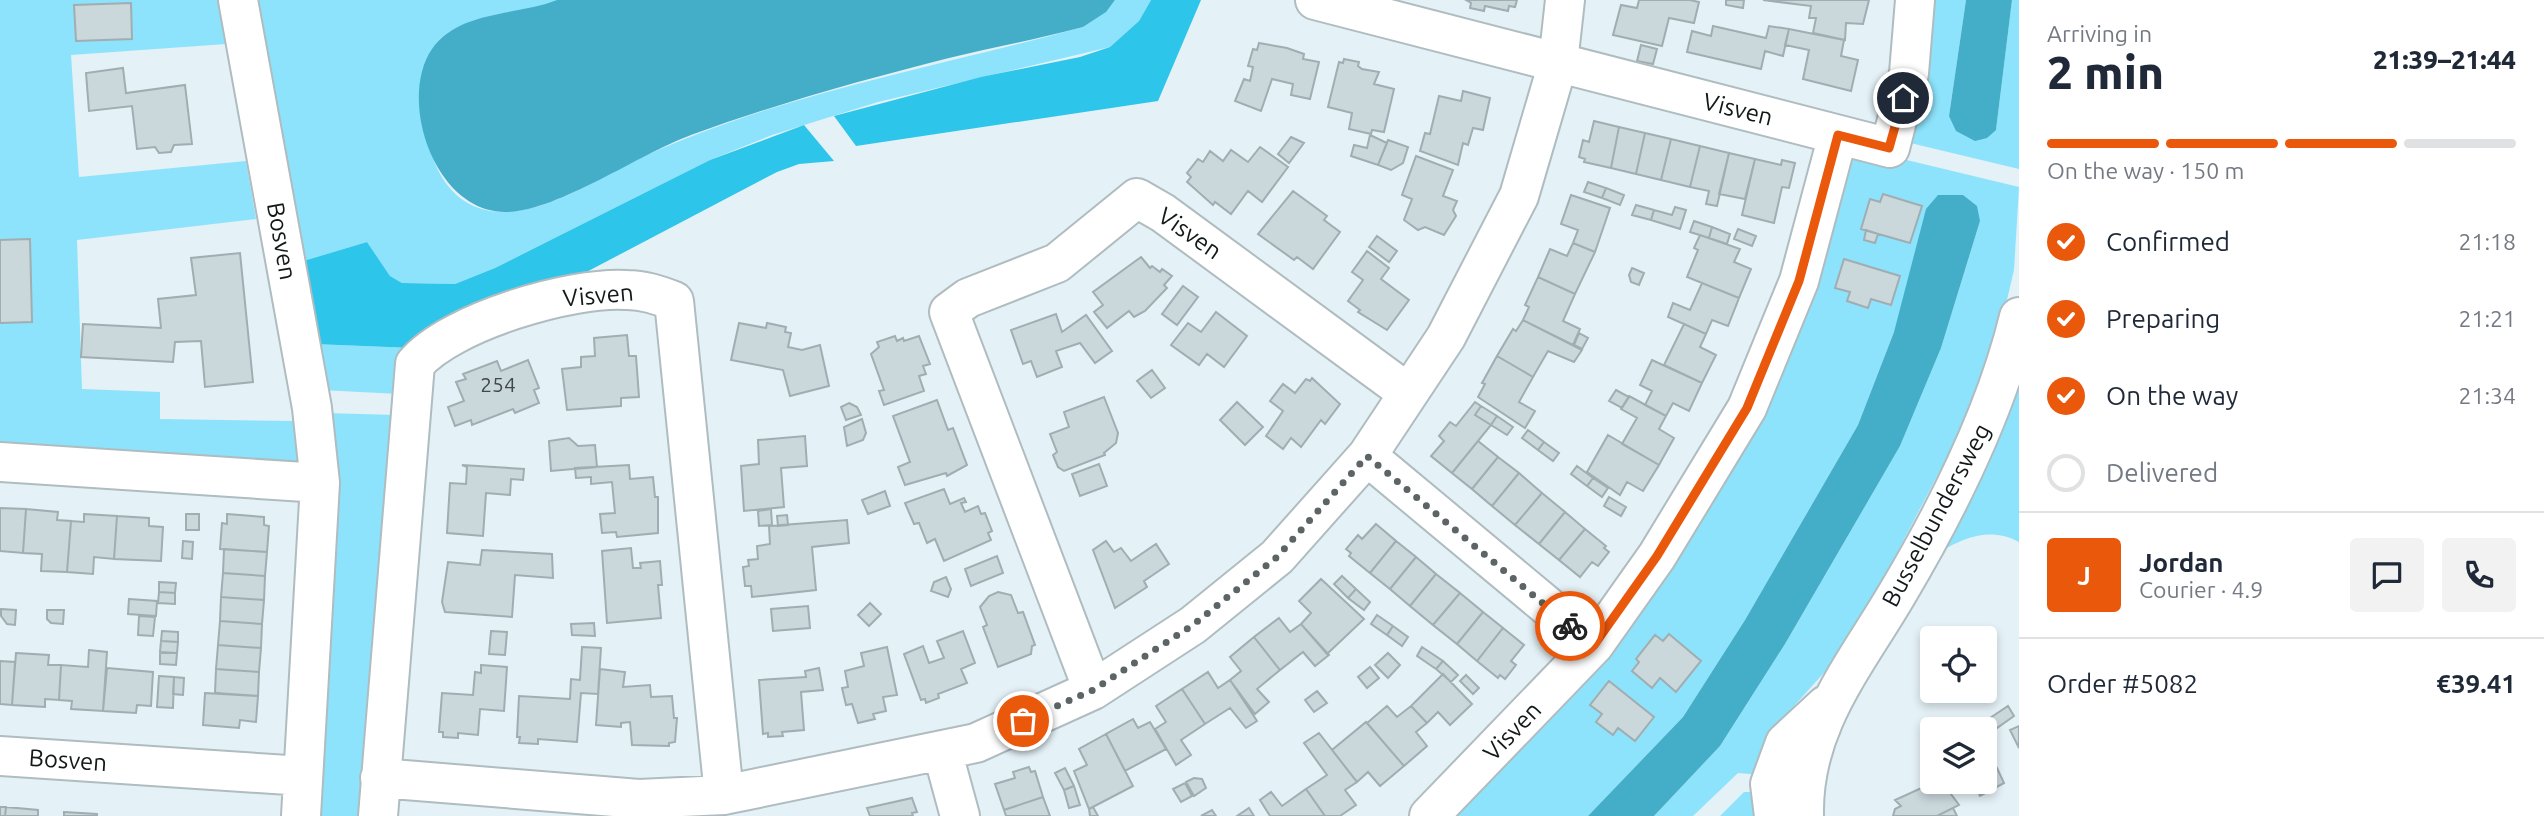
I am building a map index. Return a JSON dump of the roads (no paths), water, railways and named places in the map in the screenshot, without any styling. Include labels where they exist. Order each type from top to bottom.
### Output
[{"type":"street","name":"Bosven","points":[[238,0],[312,408],[320,483],[301,816]]},
{"type":"street","name":"Visven","points":[[1315,0],[1889,148],[1909,73],[1915,0]]},
{"type":"street","points":[[380,778],[639,799],[724,795],[976,743],[1093,690],[1193,625],[1277,557],[1367,456],[1446,337],[1519,196],[1558,63],[1565,0]]},
{"type":"street","name":"Visven","points":[[1430,816],[1594,645],[1657,556],[1747,408],[1799,281],[1838,135]]},
{"type":"street","name":"Visven","points":[[1093,690],[949,312],[968,298],[1057,263],[1137,198],[1164,213],[1408,393]]},
{"type":"street","name":"Visven","points":[[378,816],[415,364],[426,350],[444,337],[476,324],[568,294],[624,289],[649,292],[674,300],[724,795]]},
{"type":"street","name":"Busselbundersweg","points":[[1804,816],[1803,787],[1830,701],[1898,593],[1987,422],[2019,317]]},
{"type":"street","points":[[1367,456],[1594,645]]},
{"type":"street","points":[[0,462],[320,483]]},
{"type":"street","name":"Busselbundersweg","points":[[1774,816],[1770,784],[1785,743],[1830,701]]},
{"type":"street","points":[[942,750],[960,816]]},
{"type":"street","name":"Bosven","points":[[0,755],[303,776]]}]
